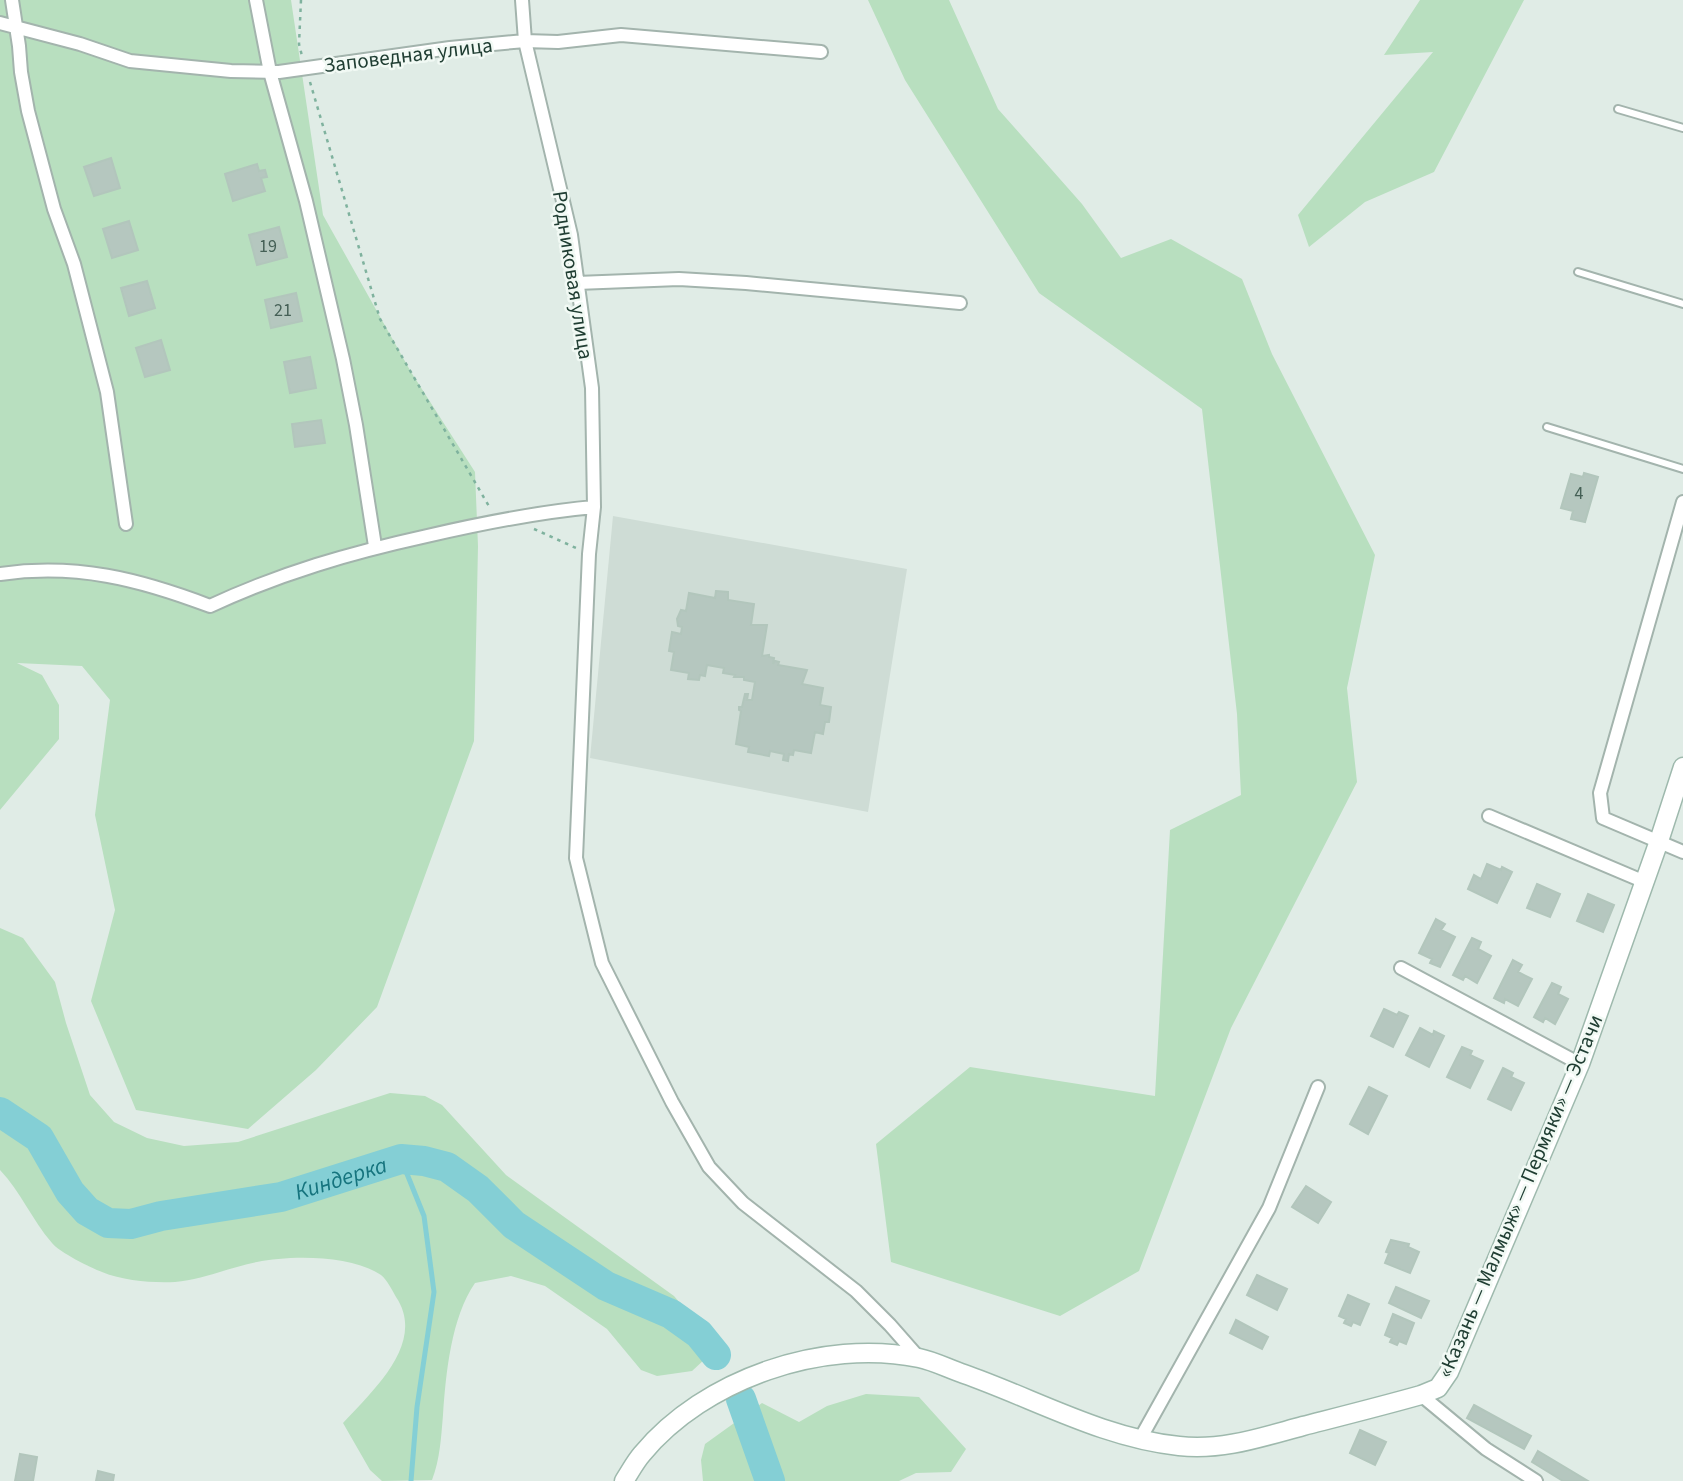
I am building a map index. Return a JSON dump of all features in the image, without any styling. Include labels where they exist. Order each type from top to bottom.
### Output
[{"type":"street","points":[[12,0],[28,111],[54,209],[74,264],[107,392],[126,524]]},
{"type":"street","points":[[256,0],[270,72],[306,201],[342,359],[356,425],[375,546]]},
{"type":"street","name":"Родниковая улица","points":[[522,0],[525,41],[571,235],[592,388],[594,507],[589,554],[576,858],[602,963],[672,1102],[709,1167],[743,1203],[856,1291],[919,1358]]},
{"type":"street","name":"Заповедная улица","points":[[0,23],[80,44],[130,61],[231,71],[270,72],[450,48],[525,41],[558,42],[621,35],[821,52]]},
{"type":"street","points":[[577,283],[679,279],[960,303]]},
{"type":"street","points":[[1683,502],[1600,793],[1603,818],[1683,852]]},
{"type":"street","points":[[0,574],[27,570],[83,570],[160,587],[210,606],[276,577],[375,546],[509,518],[594,507]]},
{"type":"street","name":"«Казань — Малмыж» — Пермяки» — Эстачи","points":[[624,1481],[642,1455],[670,1427],[709,1398],[739,1381],[774,1367],[819,1357],[863,1353],[919,1358],[1012,1391],[1111,1433],[1139,1441],[1182,1447],[1246,1442],[1421,1395],[1438,1388],[1449,1372],[1580,1064],[1660,841],[1683,767]]},
{"type":"street","points":[[1489,816],[1645,882]]},
{"type":"street","points":[[1401,968],[1580,1064]]},
{"type":"street","points":[[1139,1441],[1269,1208],[1318,1087]]},
{"type":"street","points":[[1421,1395],[1486,1449],[1536,1481]]},
{"type":"lane","points":[[1618,109],[1683,128]]},
{"type":"lane","points":[[1578,272],[1683,304]]},
{"type":"lane","points":[[1547,427],[1683,469]]},
{"type":"path","points":[[300,0],[299,44],[380,319],[491,510],[589,554]]},
{"type":"shaded area","points":[[613,516],[907,569],[868,812],[590,758]]},
{"type":"green space","points":[[0,0],[291,0],[323,215],[411,372],[475,472],[478,546],[474,741],[377,1007],[316,1070],[248,1129],[136,1110],[91,1001],[115,910],[95,815],[110,700],[82,666],[17,663],[42,675],[59,705],[59,739],[0,810]]},
{"type":"green space","points":[[868,0],[949,0],[998,109],[1082,204],[1121,258],[1171,239],[1242,279],[1272,354],[1375,555],[1347,688],[1357,782],[1231,1028],[1139,1271],[1060,1316],[891,1262],[876,1144],[970,1067],[1155,1096],[1170,830],[1241,795],[1237,714],[1202,409],[1039,293],[905,80]]},
{"type":"green space","points":[[1420,0],[1524,0],[1434,172],[1365,202],[1309,247],[1298,215],[1433,52],[1384,55]]},
{"type":"green space","points":[[0,928],[23,938],[55,982],[90,1095],[114,1122],[147,1138],[184,1146],[238,1142],[390,1093],[425,1096],[442,1105],[506,1175],[674,1296],[694,1325],[705,1359],[692,1371],[657,1376],[641,1370],[607,1329],[545,1286],[511,1276],[475,1283],[460,1312],[451,1346],[440,1448],[432,1480],[382,1481],[370,1470],[343,1423],[392,1365],[405,1332],[404,1314],[381,1275],[369,1268],[338,1260],[287,1258],[257,1262],[175,1282],[119,1278],[97,1270],[56,1247],[0,1170]]},
{"type":"green space","points":[[866,1394],[919,1397],[966,1449],[951,1472],[916,1473],[899,1481],[703,1481],[701,1460],[705,1444],[762,1403],[799,1422],[827,1406]]},
{"type":"building","points":[[111,158],[120,188],[94,196],[84,167]]},
{"type":"building","points":[[257,164],[259,171],[265,170],[267,177],[261,178],[265,191],[233,201],[225,174]]},
{"type":"building","points":[[129,221],[138,250],[112,258],[103,229]]},
{"type":"building","points":[[279,227],[287,257],[257,265],[249,235]]},
{"type":"building","points":[[147,281],[155,308],[129,316],[121,288]]},
{"type":"building","points":[[296,293],[302,321],[271,328],[265,300]]},
{"type":"building","points":[[161,340],[170,370],[145,377],[136,348]]},
{"type":"building","points":[[310,357],[316,388],[290,393],[284,362]]},
{"type":"building","points":[[321,420],[325,443],[295,447],[292,424]]},
{"type":"building","points":[[1584,473],[1598,477],[1585,522],[1571,519],[1573,511],[1561,508],[1571,474],[1583,477]]},
{"type":"building","points":[[716,591],[728,592],[728,600],[754,604],[751,625],[767,625],[762,656],[769,655],[774,658],[773,664],[775,661],[779,662],[778,665],[807,670],[802,684],[823,688],[820,705],[831,707],[829,722],[825,722],[823,734],[815,732],[811,753],[794,750],[793,755],[789,754],[788,761],[783,760],[784,754],[770,751],[769,756],[748,752],[749,747],[736,744],[741,711],[739,707],[742,707],[745,694],[748,694],[747,700],[752,700],[755,682],[723,673],[724,668],[707,665],[705,676],[700,675],[699,680],[688,679],[689,673],[671,670],[674,652],[669,651],[672,632],[681,634],[682,627],[678,626],[677,619],[681,610],[686,611],[689,593],[715,598]]},
{"type":"building","points":[[1487,864],[1512,872],[1497,903],[1468,889],[1474,875],[1481,879]]},
{"type":"building","points":[[1537,884],[1560,894],[1550,917],[1527,908]]},
{"type":"building","points":[[1588,894],[1614,905],[1603,932],[1577,921]]},
{"type":"building","points":[[1436,919],[1445,924],[1441,930],[1455,937],[1440,967],[1430,963],[1432,959],[1419,953]]},
{"type":"building","points":[[1472,938],[1481,942],[1478,949],[1491,956],[1477,983],[1465,976],[1463,980],[1453,975]]},
{"type":"building","points":[[1513,960],[1522,965],[1518,972],[1532,979],[1518,1006],[1505,999],[1504,1003],[1494,998]]},
{"type":"building","points":[[1552,983],[1561,987],[1558,994],[1568,999],[1555,1024],[1545,1018],[1543,1022],[1534,1017]]},
{"type":"building","points":[[1384,1009],[1397,1015],[1399,1012],[1408,1016],[1393,1047],[1371,1036]]},
{"type":"building","points":[[1420,1028],[1433,1035],[1434,1031],[1444,1036],[1429,1067],[1406,1055]]},
{"type":"building","points":[[1462,1047],[1472,1051],[1470,1055],[1483,1061],[1470,1088],[1447,1077]]},
{"type":"building","points":[[1503,1068],[1513,1073],[1511,1077],[1524,1083],[1511,1110],[1488,1099]]},
{"type":"building","points":[[1369,1087],[1387,1096],[1368,1134],[1350,1124]]},
{"type":"building","points":[[1306,1186],[1331,1202],[1318,1223],[1292,1207]]},
{"type":"building","points":[[1391,1240],[1409,1244],[1408,1247],[1419,1252],[1410,1273],[1385,1263]]},
{"type":"building","points":[[1257,1275],[1287,1289],[1277,1310],[1247,1295]]},
{"type":"building","points":[[1396,1287],[1429,1301],[1421,1318],[1389,1303]]},
{"type":"building","points":[[1348,1295],[1369,1304],[1360,1325],[1353,1322],[1351,1326],[1344,1323],[1346,1319],[1339,1316]]},
{"type":"building","points":[[1393,1314],[1414,1323],[1406,1344],[1399,1341],[1397,1345],[1390,1342],[1392,1338],[1385,1335]]},
{"type":"building","points":[[1236,1320],[1268,1337],[1262,1349],[1230,1333]]},
{"type":"building","points":[[1474,1405],[1531,1436],[1524,1449],[1467,1418]]},
{"type":"building","points":[[1360,1430],[1386,1442],[1375,1465],[1350,1453]]},
{"type":"building","points":[[1538,1451],[1588,1481],[1563,1481],[1532,1462]]},
{"type":"building","points":[[20,1454],[37,1457],[33,1481],[15,1481]]},
{"type":"building","points":[[98,1471],[114,1475],[113,1481],[96,1481]]},
{"type":"waterway","name":"Киндерка","points":[[0,1112],[39,1138],[70,1192],[87,1211],[108,1223],[131,1224],[161,1216],[281,1197],[401,1159],[447,1167],[478,1189],[514,1225],[606,1286],[671,1314],[699,1334],[716,1355]]},
{"type":"waterway","points":[[401,1159],[424,1216],[434,1292],[417,1407],[411,1481]]},
{"type":"waterway","name":"Киндерка","points":[[741,1399],[770,1481]]}]
